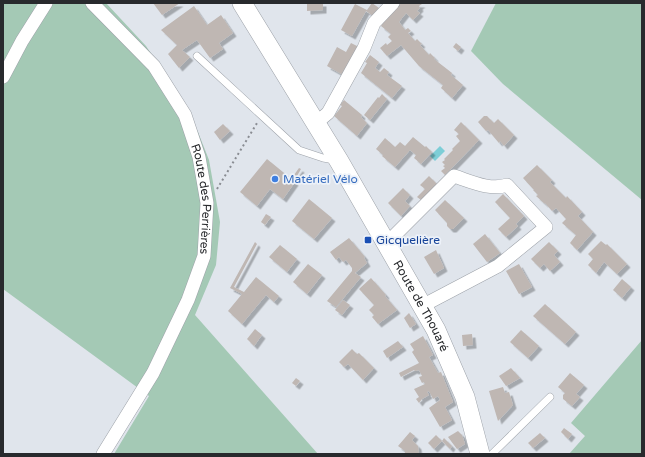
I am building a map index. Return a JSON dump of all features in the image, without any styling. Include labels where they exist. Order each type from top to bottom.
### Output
[{"type":"street","points":[[3,77],[22,41],[46,3]]},
{"type":"street","name":"Route des Perrières","points":[[92,3],[154,66],[184,116],[199,156],[207,203],[204,256],[188,300],[153,373],[103,454]]},
{"type":"street","name":"Route de Thouaré","points":[[242,3],[339,161],[436,330],[465,397],[480,454]]},
{"type":"street","points":[[316,123],[328,113],[364,48],[374,23],[393,3]]},
{"type":"street","points":[[386,244],[454,176],[489,187],[502,187],[507,185],[546,227],[498,266],[422,306]]},
{"type":"lane","points":[[197,56],[299,150],[323,158],[339,161]]},
{"type":"lane","points":[[492,454],[550,397]]},
{"type":"path","points":[[207,203],[216,192],[262,115]]},
{"type":"green space","points":[[3,3],[106,3],[146,46],[178,94],[198,132],[209,160],[220,222],[216,265],[195,315],[318,454],[114,454],[149,396],[3,289]]},
{"type":"green space","points":[[496,3],[642,3],[642,200],[503,84],[471,51]]},
{"type":"green space","points":[[642,340],[642,454],[569,454],[585,436],[571,423]]},
{"type":"water","points":[[440,146],[445,151],[435,161],[430,156]]},
{"type":"building","points":[[153,3],[180,3],[162,15]]},
{"type":"building","points":[[307,3],[323,3],[323,10],[307,11]]},
{"type":"building","points":[[372,3],[379,8],[373,16],[366,11],[352,36],[341,30],[355,4],[367,10]]},
{"type":"building","points":[[401,3],[422,4],[419,6],[420,8],[417,11],[420,13],[413,20],[406,13],[399,22],[405,30],[408,28],[411,31],[408,33],[415,41],[417,39],[422,44],[420,45],[429,55],[430,53],[435,58],[434,59],[452,73],[451,75],[463,85],[452,98],[441,88],[443,85],[419,66],[401,45],[387,56],[380,48],[386,43],[387,45],[392,41],[388,37],[391,34],[381,26],[386,18]]},
{"type":"building","points":[[194,6],[207,25],[221,15],[233,33],[219,43],[223,49],[210,58],[197,40],[182,50],[190,57],[179,68],[168,54],[177,45],[161,30]]},
{"type":"building","points":[[351,43],[359,47],[345,76],[327,66],[337,47],[346,52]]},
{"type":"building","points":[[456,43],[461,47],[458,51],[453,47]]},
{"type":"building","points":[[370,55],[379,62],[375,68],[380,72],[384,68],[389,72],[387,75],[402,86],[392,98],[361,73],[367,63],[365,62]]},
{"type":"building","points":[[382,94],[387,99],[370,120],[364,115]]},
{"type":"building","points":[[344,100],[362,115],[361,117],[367,123],[357,136],[334,116],[342,106],[340,105]]},
{"type":"building","points":[[484,116],[487,116],[494,123],[498,119],[514,135],[504,146],[478,122]]},
{"type":"building","points":[[461,122],[479,140],[445,175],[441,171],[445,168],[443,166],[445,165],[442,162],[460,141],[456,136],[459,134],[454,130]]},
{"type":"building","points":[[223,124],[230,131],[220,140],[214,132]]},
{"type":"building","points":[[413,137],[432,152],[421,164],[414,158],[416,155],[410,150],[395,167],[376,149],[385,138],[395,147],[400,142],[405,146]]},
{"type":"building","points":[[267,159],[295,182],[283,199],[270,189],[257,206],[240,192]]},
{"type":"building","points":[[537,165],[552,180],[550,182],[566,198],[567,196],[582,212],[578,216],[593,232],[577,250],[570,243],[576,235],[562,223],[566,219],[556,208],[552,211],[536,196],[538,195],[523,178]]},
{"type":"building","points":[[299,168],[301,169],[297,176],[294,175]]},
{"type":"building","points":[[429,176],[437,184],[421,200],[417,197],[425,189],[420,185]]},
{"type":"building","points":[[403,188],[410,195],[405,201],[410,206],[401,216],[388,203]]},
{"type":"building","points":[[503,194],[524,216],[516,224],[518,226],[506,237],[498,229],[510,218],[495,202]]},
{"type":"building","points":[[309,199],[332,218],[314,239],[292,221]]},
{"type":"building","points":[[445,200],[464,218],[453,229],[450,229],[447,226],[447,223],[435,210]]},
{"type":"building","points":[[266,214],[271,217],[265,225],[261,222]]},
{"type":"building","points":[[485,234],[500,253],[487,262],[473,244]]},
{"type":"building","points":[[349,238],[365,257],[364,258],[367,263],[355,273],[361,277],[336,307],[327,301],[352,271],[352,268],[346,260],[343,262],[339,257],[336,260],[330,252]]},
{"type":"building","points":[[601,241],[606,245],[607,244],[627,264],[617,274],[604,262],[596,273],[588,265],[593,259],[588,254]]},
{"type":"building","points":[[255,242],[257,244],[234,287],[244,292],[256,277],[279,296],[274,302],[266,295],[242,324],[228,311],[242,294],[230,288]]},
{"type":"building","points":[[549,242],[558,251],[554,255],[560,262],[550,271],[544,264],[540,268],[531,259]]},
{"type":"building","points":[[280,245],[297,259],[287,272],[269,257]]},
{"type":"building","points":[[436,250],[444,268],[434,274],[424,257]]},
{"type":"building","points":[[308,264],[322,275],[307,294],[293,282]]},
{"type":"building","points":[[519,264],[532,287],[519,294],[506,271]]},
{"type":"building","points":[[371,278],[397,310],[378,324],[372,317],[374,315],[369,310],[374,305],[359,289]]},
{"type":"building","points":[[622,279],[631,287],[622,298],[613,290]]},
{"type":"building","points":[[343,300],[350,305],[342,315],[335,310]]},
{"type":"building","points":[[545,304],[576,332],[565,344],[533,316]]},
{"type":"building","points":[[409,313],[416,324],[410,328],[404,318]]},
{"type":"building","points":[[255,329],[262,335],[254,346],[247,339]]},
{"type":"building","points":[[521,330],[539,346],[528,358],[510,342]]},
{"type":"building","points":[[472,334],[473,345],[463,346],[462,335]]},
{"type":"building","points":[[423,336],[433,355],[429,357],[438,373],[441,372],[453,402],[445,407],[452,420],[440,427],[429,408],[440,400],[438,396],[433,399],[429,391],[427,392],[429,395],[422,399],[419,403],[416,399],[419,397],[414,389],[425,384],[424,382],[422,383],[419,377],[422,376],[419,370],[414,370],[401,377],[399,373],[419,363],[412,352],[414,350],[410,344]]},
{"type":"building","points":[[398,341],[403,347],[387,358],[383,351]]},
{"type":"building","points":[[352,349],[357,354],[359,353],[374,368],[363,380],[348,364],[344,367],[339,362]]},
{"type":"building","points":[[511,368],[520,378],[506,386],[499,376]]},
{"type":"building","points":[[570,373],[584,385],[576,394],[580,397],[572,406],[563,399],[563,395],[565,393],[558,387]]},
{"type":"building","points":[[296,378],[300,381],[296,386],[292,383]]},
{"type":"building","points":[[503,387],[505,393],[509,392],[513,405],[498,421],[489,391]]},
{"type":"building","points":[[564,428],[572,434],[568,439],[561,432]]},
{"type":"building","points":[[458,431],[462,435],[465,444],[457,449],[448,437]]},
{"type":"building","points":[[410,432],[415,436],[412,440],[418,446],[419,454],[405,454],[405,451],[398,446]]},
{"type":"building","points":[[540,433],[545,438],[533,448],[528,443]]},
{"type":"building","points":[[436,435],[442,441],[434,449],[428,443]]},
{"type":"building","points":[[444,438],[452,446],[450,449],[442,441]]},
{"type":"place","name":"Matériel Vélo","points":[[275,179]]},
{"type":"place","name":"Gicquelière","points":[[368,240]]}]
